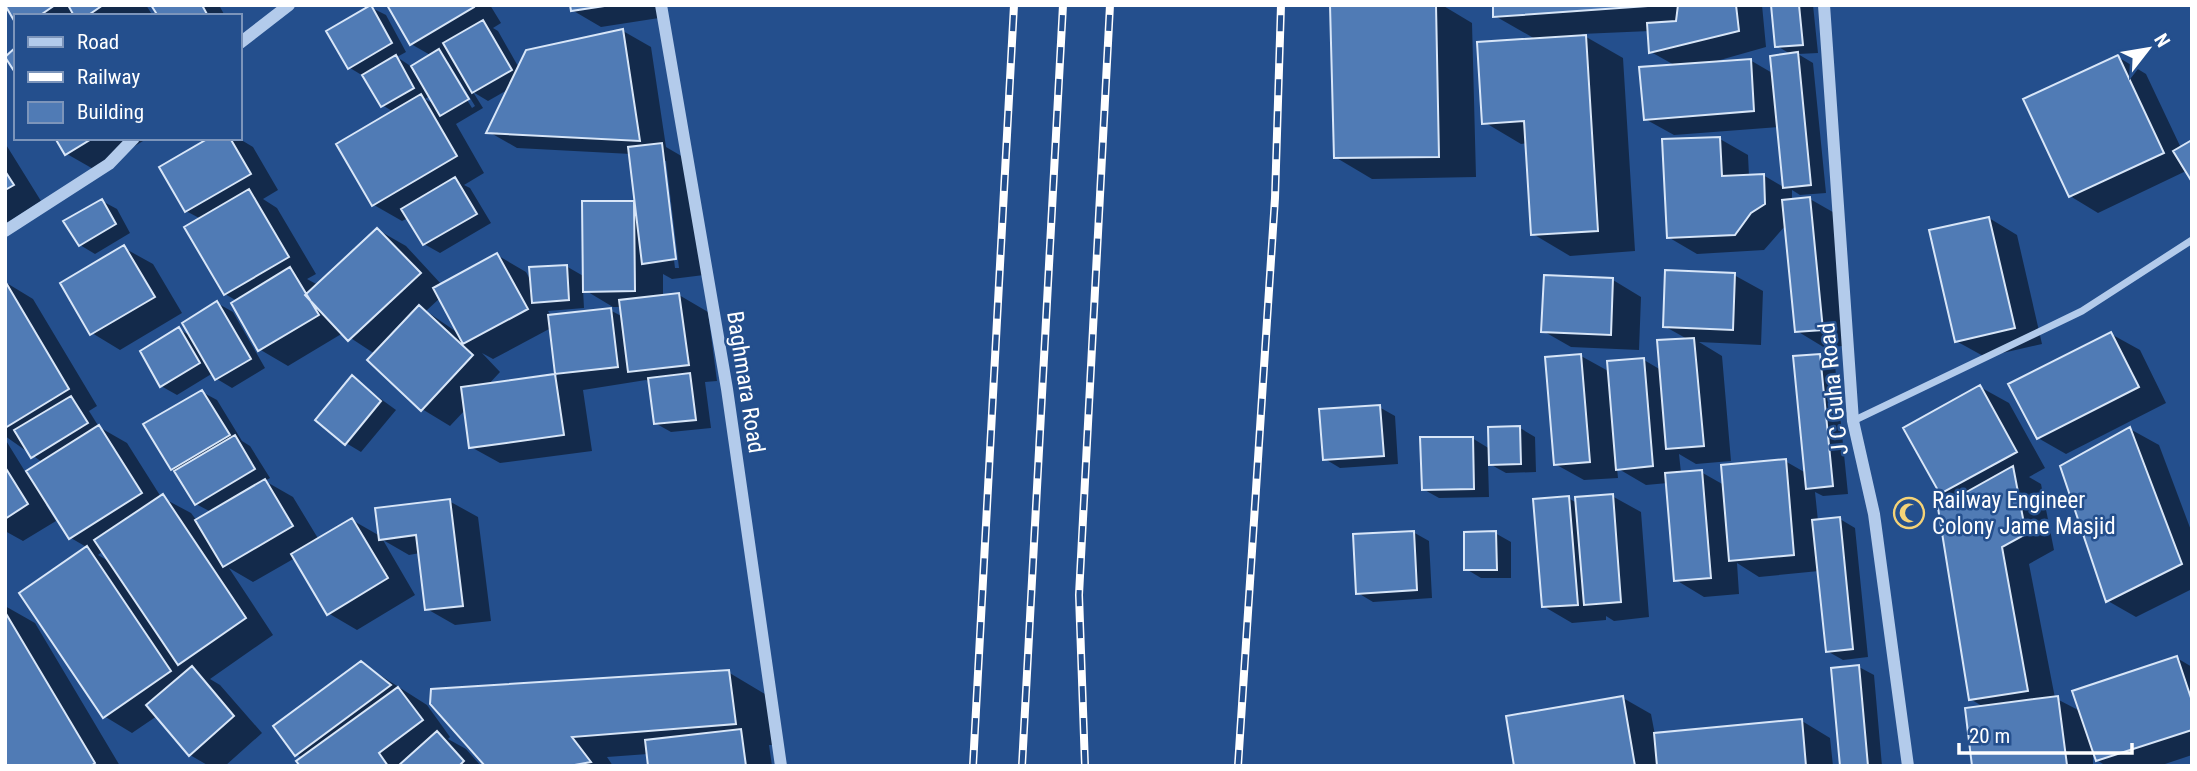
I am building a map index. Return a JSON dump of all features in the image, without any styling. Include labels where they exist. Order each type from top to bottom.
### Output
[{"type":"street","points":[[242,41],[289,5]]},
{"type":"street","name":"Baghmara Road","points":[[661,5],[727,389],[781,766]]},
{"type":"street","name":"J C Guha Road","points":[[1824,5],[1853,421],[1874,514],[1908,766]]},
{"type":"street","points":[[5,231],[109,164],[132,140]]},
{"type":"street","points":[[1853,421],[2082,311],[2192,240]]},
{"type":"building","points":[[5,5],[55,5],[42,14],[14,14],[14,21]]},
{"type":"building","points":[[68,5],[103,5],[90,14],[73,14]]},
{"type":"building","points":[[151,5],[202,5],[207,14],[157,14]]},
{"type":"building","points":[[371,5],[392,43],[348,69],[326,31]]},
{"type":"building","points":[[387,5],[473,5],[474,7],[410,45]]},
{"type":"building","points":[[570,5],[611,5],[571,11]]},
{"type":"building","points":[[1330,5],[1436,5],[1439,157],[1334,158]]},
{"type":"building","points":[[1493,5],[1662,5],[1493,17]]},
{"type":"building","points":[[1678,5],[1736,5],[1739,31],[1649,53],[1647,23],[1676,21]]},
{"type":"building","points":[[1771,5],[1799,5],[1803,45],[1775,47]]},
{"type":"building","points":[[483,20],[512,70],[472,93],[443,43]]},
{"type":"building","points":[[623,29],[640,141],[486,133],[526,50]]},
{"type":"building","points":[[1586,35],[1598,231],[1531,235],[1524,121],[1482,124],[1477,42]]},
{"type":"building","points":[[14,49],[14,71],[5,57]]},
{"type":"building","points":[[439,49],[469,99],[440,116],[411,66]]},
{"type":"building","points":[[1798,52],[1811,185],[1783,188],[1770,56]]},
{"type":"building","points":[[396,55],[414,88],[381,107],[362,75]]},
{"type":"building","points":[[2118,55],[2164,153],[2069,197],[2023,99]]},
{"type":"building","points":[[1751,59],[1754,111],[1644,120],[1639,67]]},
{"type":"building","points":[[421,94],[457,156],[372,206],[336,144]]},
{"type":"building","points":[[1720,137],[1722,176],[1764,174],[1765,204],[1751,213],[1735,235],[1667,238],[1662,139]]},
{"type":"building","points":[[56,140],[90,140],[65,155]]},
{"type":"building","points":[[206,140],[231,140],[251,174],[185,212],[159,167]]},
{"type":"building","points":[[2192,140],[2192,182],[2173,151]]},
{"type":"building","points":[[662,143],[676,259],[642,264],[628,147]]},
{"type":"building","points":[[5,171],[14,185],[5,190]]},
{"type":"building","points":[[455,177],[477,214],[423,245],[401,209]]},
{"type":"building","points":[[249,189],[289,257],[224,295],[184,227]]},
{"type":"building","points":[[1810,197],[1823,330],[1795,332],[1782,200]]},
{"type":"building","points":[[102,199],[116,224],[79,246],[63,221]]},
{"type":"building","points":[[582,201],[634,201],[635,291],[583,292]]},
{"type":"building","points":[[1989,217],[2015,328],[1955,342],[1929,230]]},
{"type":"building","points":[[377,228],[421,273],[348,341],[305,295]]},
{"type":"building","points":[[124,245],[155,297],[90,335],[60,283]]},
{"type":"building","points":[[497,253],[528,309],[463,344],[433,288]]},
{"type":"building","points":[[567,265],[569,300],[532,303],[529,267]]},
{"type":"building","points":[[290,267],[319,315],[258,351],[231,303]]},
{"type":"building","points":[[1665,270],[1735,273],[1733,330],[1663,327]]},
{"type":"building","points":[[1544,275],[1613,278],[1611,335],[1541,332]]},
{"type":"building","points":[[5,281],[69,389],[5,428]]},
{"type":"building","points":[[679,293],[689,365],[628,372],[619,300]]},
{"type":"building","points":[[217,301],[251,359],[215,380],[182,323]]},
{"type":"building","points":[[419,305],[473,355],[421,411],[367,360]]},
{"type":"building","points":[[611,308],[618,367],[555,374],[548,315]]},
{"type":"building","points":[[179,327],[200,363],[160,387],[140,351]]},
{"type":"building","points":[[2111,332],[2139,387],[2037,439],[2008,384]]},
{"type":"building","points":[[1694,338],[1704,446],[1666,449],[1657,340]]},
{"type":"building","points":[[1581,354],[1590,462],[1554,465],[1545,357]]},
{"type":"building","points":[[1820,354],[1833,486],[1806,489],[1793,356]]},
{"type":"building","points":[[1644,358],[1653,466],[1616,470],[1607,361]]},
{"type":"building","points":[[690,373],[696,420],[654,424],[648,378]]},
{"type":"building","points":[[555,374],[564,435],[469,448],[461,387]]},
{"type":"building","points":[[352,375],[381,401],[345,445],[315,420]]},
{"type":"building","points":[[1980,385],[2017,452],[1940,494],[1903,428]]},
{"type":"building","points":[[202,390],[230,435],[171,470],[143,424]]},
{"type":"building","points":[[71,396],[88,423],[31,458],[14,430]]},
{"type":"building","points":[[1380,405],[1384,456],[1323,460],[1319,409]]},
{"type":"building","points":[[99,425],[142,493],[69,539],[26,471]]},
{"type":"building","points":[[1520,426],[1521,464],[1489,465],[1488,427]]},
{"type":"building","points":[[2130,427],[2182,564],[2106,602],[2060,466]]},
{"type":"building","points":[[235,435],[255,469],[195,505],[174,471]]},
{"type":"building","points":[[1420,437],[1473,437],[1474,489],[1422,490]]},
{"type":"building","points":[[1786,459],[1794,555],[1729,561],[1721,465]]},
{"type":"building","points":[[2013,466],[2026,534],[2002,547],[2028,691],[1969,700],[1938,508]]},
{"type":"building","points":[[5,467],[28,504],[5,519]]},
{"type":"building","points":[[1702,470],[1711,578],[1674,581],[1665,473]]},
{"type":"building","points":[[265,479],[293,526],[223,567],[195,520]]},
{"type":"building","points":[[163,494],[246,618],[178,665],[94,540]]},
{"type":"building","points":[[1613,494],[1621,602],[1584,605],[1575,497]]},
{"type":"building","points":[[1569,496],[1578,605],[1542,607],[1533,499]]},
{"type":"building","points":[[450,499],[463,606],[425,610],[416,535],[379,540],[375,508]]},
{"type":"building","points":[[1840,517],[1853,649],[1826,652],[1812,520]]},
{"type":"building","points":[[352,518],[388,578],[327,615],[291,554]]},
{"type":"building","points":[[1414,531],[1417,590],[1356,594],[1353,534]]},
{"type":"building","points":[[1496,531],[1497,570],[1464,570],[1464,532]]},
{"type":"building","points":[[87,546],[171,671],[103,718],[19,593]]},
{"type":"building","points":[[5,612],[95,763],[91,766],[5,766]]},
{"type":"building","points":[[2177,656],[2192,701],[2192,730],[2096,761],[2072,691]]},
{"type":"building","points":[[361,661],[391,685],[295,756],[273,726]]},
{"type":"building","points":[[1859,665],[1868,766],[1840,766],[1831,668]]},
{"type":"building","points":[[192,666],[234,716],[189,756],[146,705]]},
{"type":"building","points":[[729,670],[736,724],[572,737],[591,762],[569,766],[485,766],[430,704],[431,689]]},
{"type":"building","points":[[398,687],[423,720],[379,753],[388,766],[300,766],[296,761]]},
{"type":"building","points":[[1623,696],[1635,766],[1514,766],[1506,716]]},
{"type":"building","points":[[2058,696],[2067,765],[1972,766],[1965,708]]},
{"type":"building","points":[[1802,719],[1806,766],[1657,766],[1654,733]]},
{"type":"building","points":[[741,729],[746,766],[648,766],[645,740]]},
{"type":"building","points":[[437,731],[464,761],[459,766],[398,766]]},
{"type":"railway","points":[[973,766],[1014,5]]},
{"type":"railway","points":[[1022,766],[1063,5]]},
{"type":"railway","points":[[1085,766],[1079,595],[1110,5]]},
{"type":"railway","points":[[1238,766],[1275,198],[1281,5]]},
{"type":"place","name":"Railway Engineer Colony Jame Masjid","points":[[1909,513]]}]
